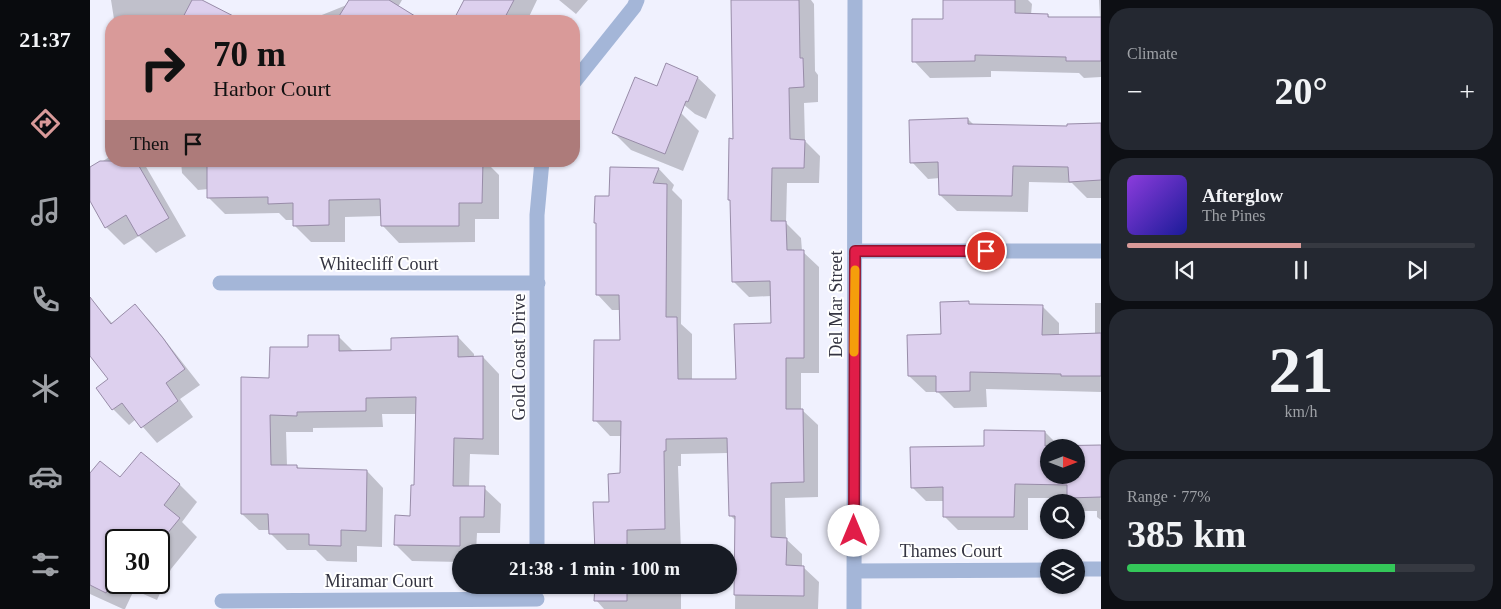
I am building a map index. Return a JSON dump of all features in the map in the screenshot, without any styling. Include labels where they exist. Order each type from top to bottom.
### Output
[{"type":"street","points":[[580,74],[634,7],[637,0]]},
{"type":"street","name":"Del Mar Street","points":[[854,609],[855,0]]},
{"type":"street","name":"Gold Coast Drive","points":[[537,544],[537,215],[541,167]]},
{"type":"street","points":[[855,251],[1101,251]]},
{"type":"street","name":"Whitecliff Court","points":[[220,282],[538,282]]},
{"type":"street","points":[[1085,570],[1101,569]]},
{"type":"street","name":"Thames Court","points":[[854,571],[1040,570]]},
{"type":"street","name":"Miramar Court","points":[[222,601],[537,598]]},
{"type":"building","points":[[192,0],[202,0],[231,15],[184,15]]},
{"type":"building","points":[[349,0],[389,0],[413,15],[340,15]]},
{"type":"building","points":[[464,0],[514,0],[506,15],[456,15]]},
{"type":"building","points":[[731,0],[799,0],[800,58],[803,58],[804,87],[789,88],[790,139],[805,140],[804,168],[772,168],[771,221],[786,221],[787,250],[804,250],[804,358],[786,358],[786,409],[803,409],[804,482],[771,483],[771,537],[787,538],[786,565],[804,566],[804,596],[734,595],[737,594],[737,544],[735,544],[735,516],[729,516],[727,438],[666,439],[666,451],[664,451],[665,529],[627,530],[627,544],[595,544],[593,502],[609,502],[608,474],[620,473],[621,421],[593,421],[594,340],[620,340],[619,295],[596,295],[595,196],[609,196],[610,167],[659,168],[653,183],[667,184],[666,317],[677,317],[678,379],[736,379],[734,324],[771,323],[770,281],[732,282],[730,200],[728,200],[729,138],[733,139]]},
{"type":"building","points":[[943,0],[1015,0],[1015,13],[1048,14],[1048,17],[1101,17],[1101,61],[1066,61],[1066,57],[975,55],[975,61],[912,62],[912,19],[943,19]]},
{"type":"building","points":[[666,63],[698,77],[688,102],[686,101],[665,154],[612,133],[635,77],[657,86]]},
{"type":"building","points":[[968,118],[968,124],[1067,126],[1067,124],[1101,123],[1101,180],[1069,182],[1068,167],[1013,166],[1012,196],[939,195],[938,162],[910,163],[909,120]]},
{"type":"building","points":[[100,161],[105,161],[105,167],[139,167],[169,218],[138,236],[126,215],[105,228],[90,201],[90,167]]},
{"type":"building","points":[[207,167],[483,167],[482,203],[459,203],[459,226],[381,226],[380,199],[329,200],[329,225],[293,226],[293,203],[268,204],[268,197],[207,198]]},
{"type":"building","points":[[90,297],[111,324],[135,304],[185,369],[166,383],[178,401],[141,428],[122,403],[112,410],[96,388],[108,379],[90,356]]},
{"type":"building","points":[[969,301],[969,304],[1043,305],[1042,335],[1101,333],[1101,376],[970,372],[970,391],[936,392],[936,376],[908,376],[907,335],[941,334],[940,302]]},
{"type":"building","points":[[308,335],[339,335],[339,351],[391,350],[391,338],[458,336],[458,357],[483,356],[483,439],[454,438],[453,486],[485,486],[484,517],[460,517],[460,544],[452,544],[452,546],[394,545],[395,515],[410,516],[411,485],[414,485],[416,397],[366,398],[366,411],[297,412],[297,416],[270,415],[271,465],[297,465],[297,468],[367,470],[366,531],[341,530],[341,546],[309,545],[309,534],[269,534],[268,514],[241,514],[241,377],[269,378],[270,347],[308,347]]},
{"type":"building","points":[[984,430],[1045,431],[1045,439],[1040,439],[1040,484],[1085,484],[1085,445],[1101,445],[1101,497],[1085,497],[1085,494],[1067,494],[1067,485],[1015,484],[1014,517],[943,517],[943,487],[911,488],[910,447],[984,446]]},
{"type":"building","points":[[141,452],[180,484],[164,505],[180,518],[170,530],[105,529],[105,592],[90,585],[90,473],[100,461],[120,477]]},
{"type":"building","points":[[594,594],[627,594],[627,601],[594,601]]},
{"type":"slow traffic","points":[[854,352],[855,270]]},
{"type":"route","points":[[854,531],[855,251],[986,251]]}]
